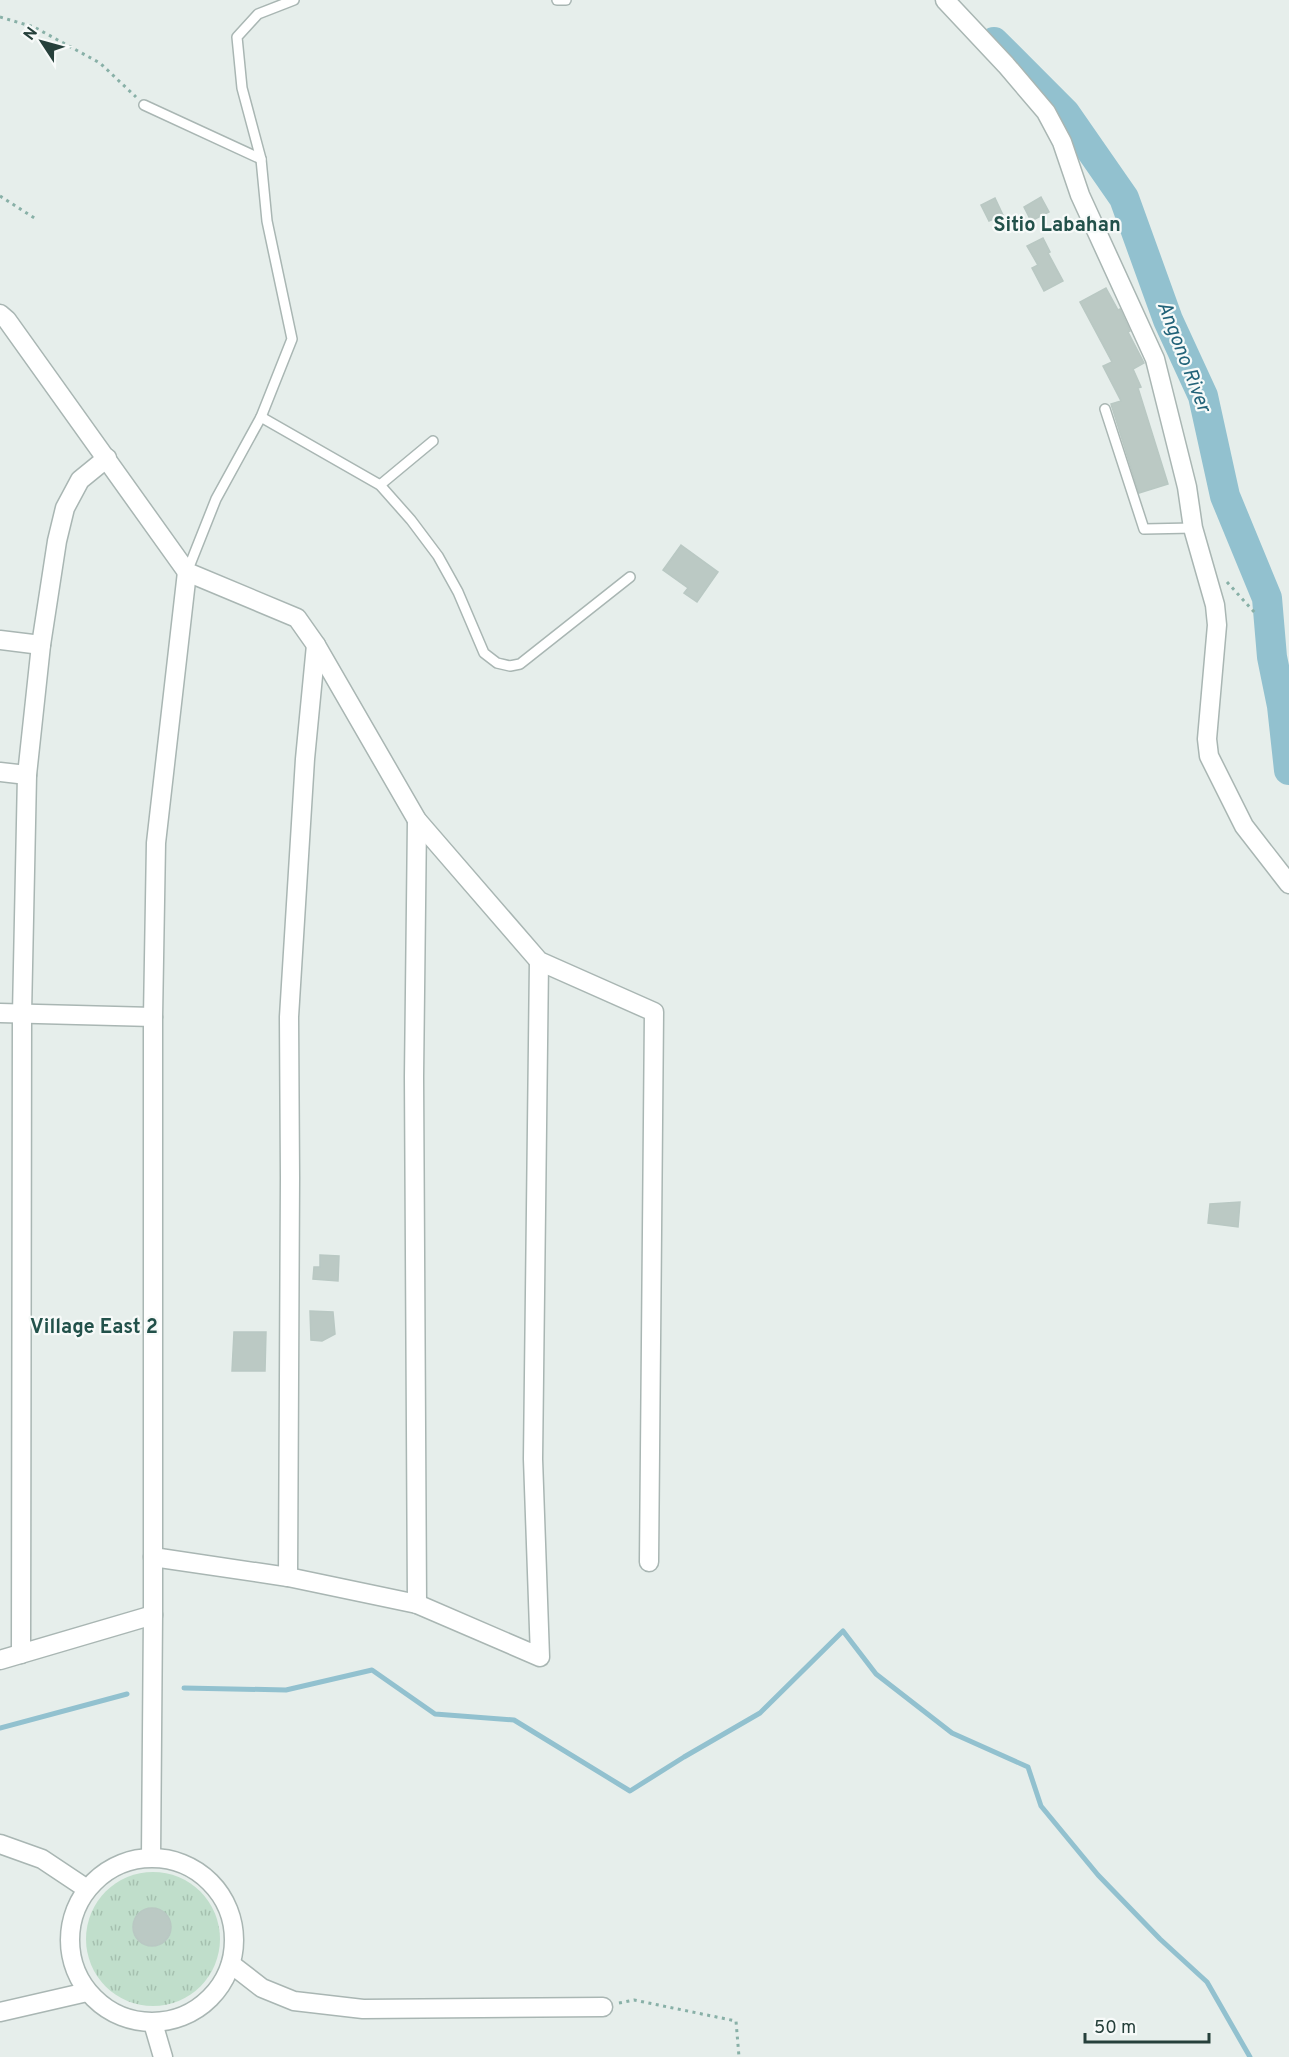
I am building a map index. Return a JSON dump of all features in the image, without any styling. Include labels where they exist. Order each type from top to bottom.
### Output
[{"type":"street","points":[[945,0],[1046,112],[1062,142],[1080,195],[1155,359],[1187,487],[1193,528],[1215,605],[1217,625],[1207,739],[1209,756],[1244,826],[1289,884]]},
{"type":"street","points":[[0,314],[8,320],[187,572],[297,618],[316,645],[417,820],[539,961],[654,1012],[649,1562]]},
{"type":"street","points":[[21,1654],[22,1014],[27,775],[41,645],[57,541],[65,508],[80,480],[107,458]]},
{"type":"street","points":[[151,1857],[153,1017],[156,843],[187,572]]},
{"type":"street","points":[[0,640],[41,645]]},
{"type":"street","points":[[288,1577],[289,1017],[305,759],[316,645]]},
{"type":"street","points":[[0,772],[27,775]]},
{"type":"street","points":[[417,820],[414,1077],[417,1604]]},
{"type":"street","points":[[153,1557],[288,1577],[417,1604],[540,1657],[533,1459],[539,961]]},
{"type":"street","points":[[0,1014],[153,1017]]},
{"type":"street","points":[[0,1660],[153,1615]]},
{"type":"street","points":[[0,1844],[42,1859],[87,1889]]},
{"type":"street","points":[[151,1857],[182,1862],[217,1887],[234,1923],[231,1964],[209,2000],[183,2017],[153,2023],[122,2017],[87,1992],[71,1958],[71,1923],[87,1889],[114,1866],[151,1857]]},
{"type":"street","points":[[231,1964],[262,1988],[294,2001],[363,2009],[603,2007]]},
{"type":"street","points":[[0,2012],[87,1992]]},
{"type":"street","points":[[153,2023],[163,2057]]},
{"type":"lane","points":[[187,572],[216,499],[261,417],[292,339],[267,221],[261,159],[242,88],[237,37],[258,14],[294,0]]},
{"type":"lane","points":[[557,0],[566,0]]},
{"type":"lane","points":[[144,105],[261,159]]},
{"type":"lane","points":[[1105,409],[1144,529],[1193,528]]},
{"type":"lane","points":[[261,417],[380,485],[411,520],[438,556],[458,592],[484,653],[497,663],[510,666],[520,664],[630,577]]},
{"type":"lane","points":[[380,485],[433,441]]},
{"type":"path","points":[[0,17],[34,27],[100,63],[144,105]]},
{"type":"path","points":[[0,196],[36,219]]},
{"type":"path","points":[[603,2007],[634,2000],[736,2021],[739,2057]]},
{"type":"green space","points":[[153,1872],[179,1877],[201,1891],[215,1913],[220,1939],[215,1965],[201,1987],[179,2001],[153,2006],[127,2001],[105,1987],[91,1965],[86,1939],[91,1913],[105,1891],[127,1877]]},
{"type":"building","points":[[1041,197],[1049,212],[1031,221],[1024,207]]},
{"type":"building","points":[[995,198],[1003,215],[989,221],[981,205]]},
{"type":"building","points":[[1043,238],[1063,281],[1044,291],[1032,268],[1038,265],[1027,246]]},
{"type":"building","points":[[1106,288],[1118,310],[1120,309],[1130,331],[1128,332],[1144,363],[1133,369],[1141,387],[1138,388],[1168,484],[1139,493],[1111,404],[1121,401],[1103,366],[1112,362],[1080,302]]},
{"type":"building","points":[[681,545],[718,572],[697,602],[684,593],[688,588],[663,570]]},
{"type":"building","points":[[1240,1202],[1238,1227],[1208,1223],[1210,1204]]},
{"type":"building","points":[[320,1255],[339,1256],[338,1281],[313,1279],[314,1267],[320,1267]]},
{"type":"building","points":[[310,1311],[333,1312],[335,1334],[322,1341],[311,1340]]},
{"type":"building","points":[[234,1332],[266,1332],[265,1371],[232,1371]]},
{"type":"building","points":[[152,1908],[165,1914],[171,1927],[165,1940],[152,1946],[139,1940],[133,1927],[139,1914]]},
{"type":"waterway","name":"Angono River","points":[[994,42],[1065,113],[1124,198],[1168,320],[1203,396],[1225,496],[1267,598],[1272,657],[1282,706],[1289,770]]},
{"type":"waterway","points":[[184,1688],[286,1690],[372,1670],[435,1714],[514,1720],[630,1791],[760,1713],[843,1631],[876,1674],[952,1733],[1028,1767],[1041,1806],[1098,1875],[1160,1939],[1207,1982],[1250,2057]]},
{"type":"waterway","points":[[0,1728],[127,1694]]},
{"type":"district","name":"Sitio Labahan","points":[[1057,226]]},
{"type":"district","name":"Village East 2","points":[[94,1328]]}]
